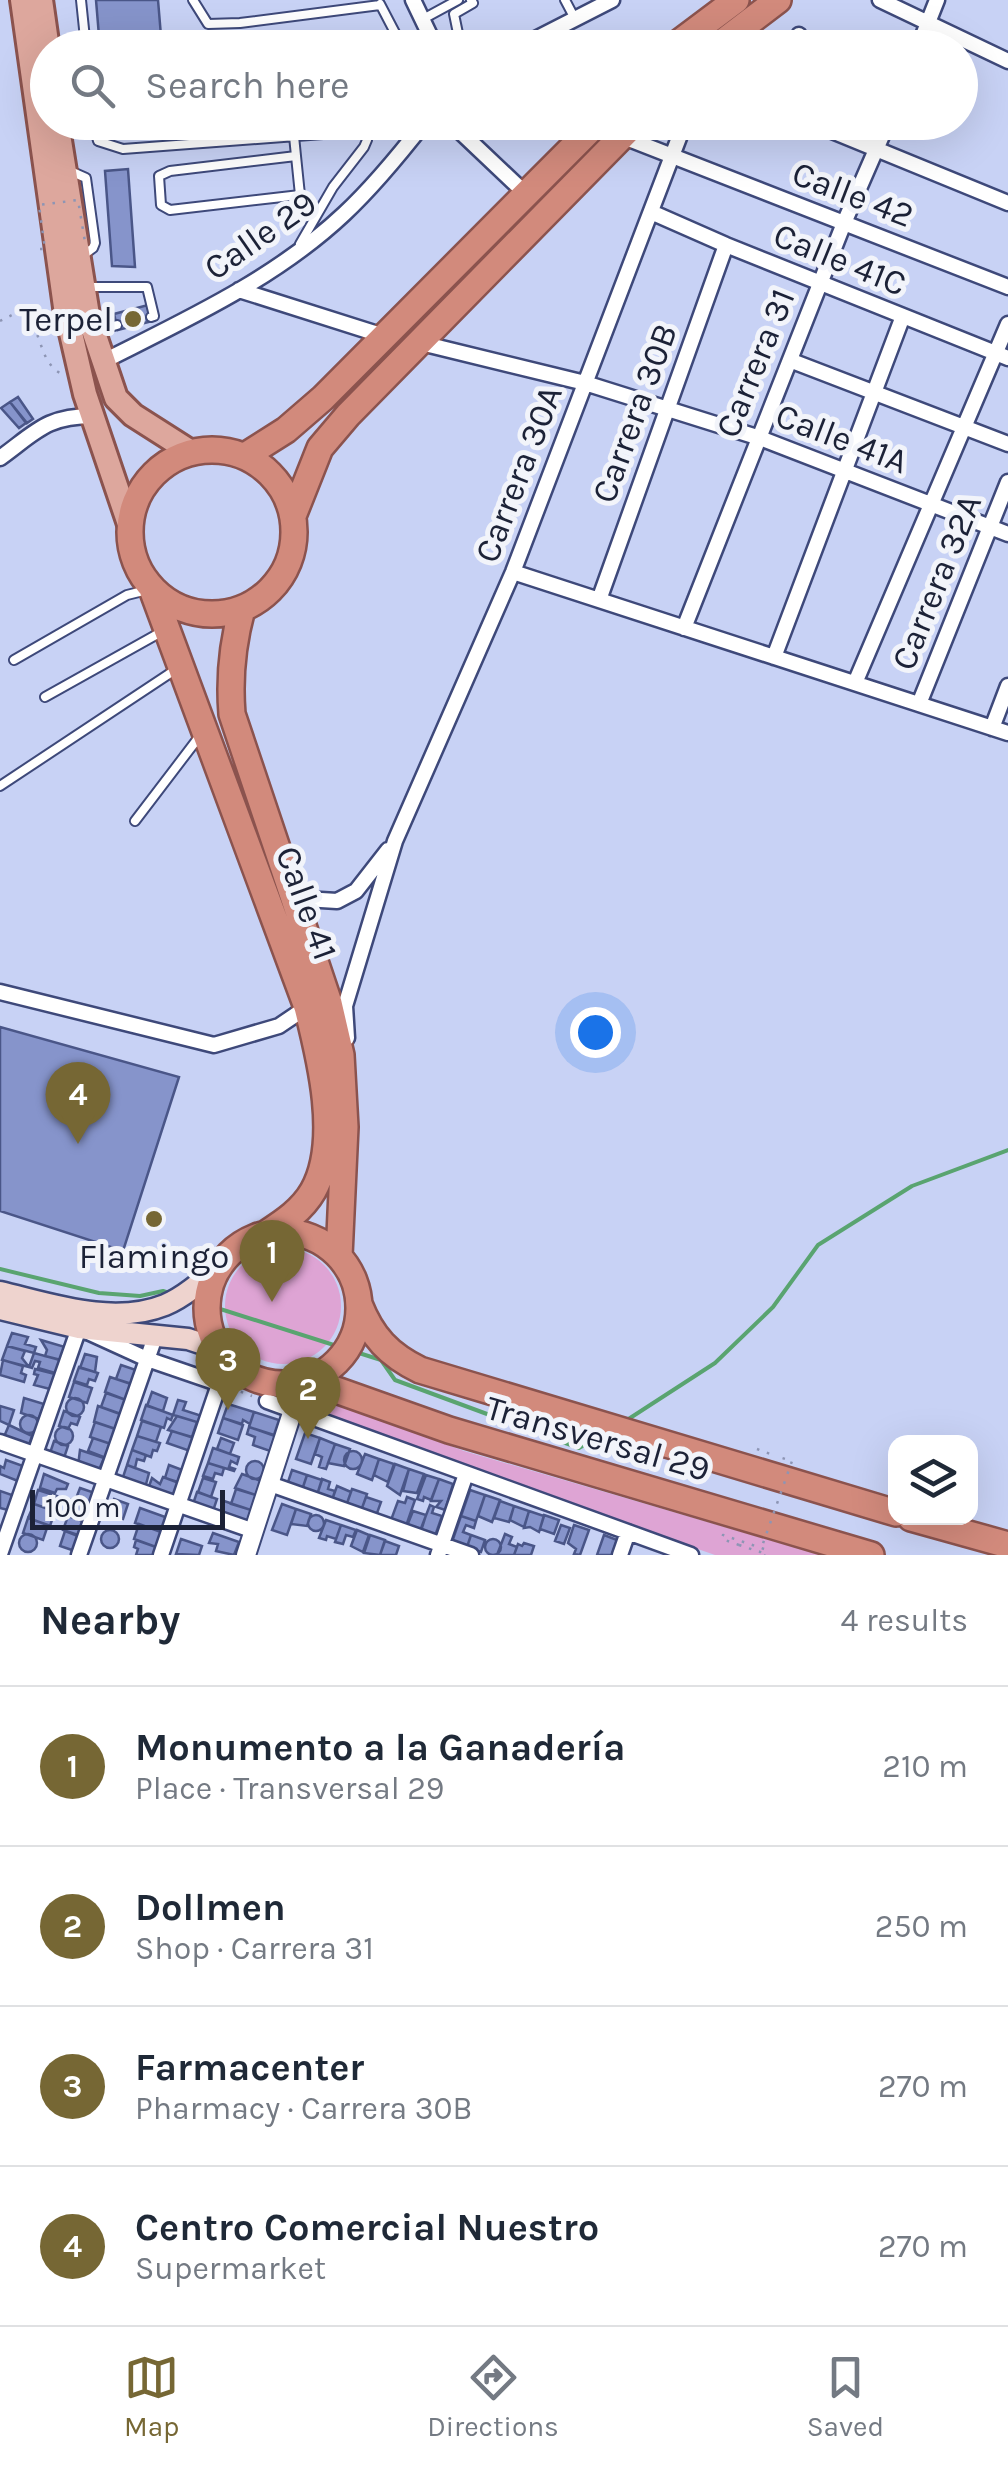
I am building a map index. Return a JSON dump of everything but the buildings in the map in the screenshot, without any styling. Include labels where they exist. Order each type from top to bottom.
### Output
[{"type":"highway","points":[[696,30],[736,0]]},
{"type":"highway","points":[[739,30],[778,0]]},
{"type":"highway","points":[[245,456],[286,430],[323,398],[580,140]]},
{"type":"highway","points":[[293,516],[320,448],[348,415],[618,140]]},
{"type":"highway","points":[[227,451],[245,456],[276,480],[287,498],[295,536],[284,572],[259,600],[242,609],[200,614],[174,605],[152,589],[132,554],[130,527],[142,488],[172,460],[191,452],[227,451]]},
{"type":"highway","name":"Calle 41","points":[[152,589],[308,1006],[324,1083],[324,1153],[313,1192],[290,1218],[267,1233]]},
{"type":"highway","name":"Calle 41","points":[[242,609],[233,643],[232,714],[329,1002],[341,1055],[345,1127],[339,1256]]},
{"type":"highway","points":[[267,1233],[306,1235],[339,1256],[354,1279],[360,1304],[349,1346],[324,1372],[298,1392],[222,1365],[209,1330],[208,1288],[217,1268],[238,1246],[267,1233]]},
{"type":"highway","name":"Transversal 29","points":[[360,1304],[378,1341],[395,1358],[420,1370],[888,1511]]},
{"type":"highway","name":"Transversal 29","points":[[298,1392],[449,1430],[872,1555]]},
{"type":"highway","points":[[936,1525],[1008,1546]]},
{"type":"main road","points":[[22,0],[30,57]]},
{"type":"main road","points":[[41,0],[45,30]]},
{"type":"main road","points":[[42,140],[65,307],[90,365],[133,416],[191,452]]},
{"type":"main road","points":[[60,140],[85,250],[83,287],[92,332],[93,416],[130,527]]},
{"type":"main road","points":[[1,1307],[140,1312],[183,1295],[217,1268]]},
{"type":"main road","points":[[1,1307],[79,1328],[156,1334],[222,1365]]},
{"type":"street","points":[[413,0],[427,30]]},
{"type":"street","points":[[551,30],[612,0]]},
{"type":"street","points":[[880,0],[944,30]]},
{"type":"street","points":[[925,30],[937,0]]},
{"type":"street","points":[[978,47],[1008,62]]},
{"type":"street","name":"Calle 29","points":[[90,365],[240,290],[296,253],[344,215],[410,140]]},
{"type":"street","points":[[469,140],[526,193]]},
{"type":"street","name":"Calle 42","points":[[647,140],[671,155],[1008,287]]},
{"type":"street","name":"Carrera 30A","points":[[395,841],[513,572],[677,140]]},
{"type":"street","points":[[853,140],[1008,203]]},
{"type":"street","name":"Carrera 31","points":[[684,628],[844,223],[881,140]]},
{"type":"street","name":"Calle 41C","points":[[652,212],[726,246],[1002,355]]},
{"type":"street","name":"Carrera 30B","points":[[599,600],[726,246]]},
{"type":"street","points":[[240,290],[384,336]]},
{"type":"street","points":[[774,657],[903,316]]},
{"type":"street","points":[[855,684],[964,427],[1002,355],[1008,324]]},
{"type":"street","name":"Calle 41A","points":[[421,343],[586,383],[760,438],[1008,534]]},
{"type":"street","points":[[792,361],[1008,444]]},
{"type":"street","points":[[0,458],[54,420],[93,416]]},
{"type":"street","name":"Carrera 32A","points":[[918,704],[1008,482]]},
{"type":"street","points":[[513,572],[1008,733]]},
{"type":"street","points":[[992,728],[1008,686]]},
{"type":"street","points":[[285,868],[305,899],[337,901],[356,891],[395,841]]},
{"type":"street","points":[[345,1127],[351,1100],[345,1006],[395,841]]},
{"type":"street","points":[[0,992],[214,1045],[279,1026],[308,1006]]},
{"type":"street","points":[[0,1554],[79,1328],[147,1359],[222,1365],[160,1555]]},
{"type":"street","points":[[79,1555],[156,1334]]},
{"type":"street","points":[[267,1401],[298,1392],[466,1474],[691,1555]]},
{"type":"street","points":[[246,1555],[298,1392]]},
{"type":"street","points":[[0,1442],[254,1531]]},
{"type":"street","points":[[440,1550],[466,1474]]},
{"type":"street","points":[[270,1484],[440,1550],[470,1555]]},
{"type":"street","points":[[620,1555],[628,1532]]},
{"type":"lane","points":[[81,0],[84,30]]},
{"type":"lane","points":[[193,0],[208,24],[240,23],[379,2],[394,30]]},
{"type":"lane","points":[[422,20],[458,0]]},
{"type":"lane","points":[[458,30],[454,14],[473,4],[471,0]]},
{"type":"lane","points":[[564,0],[574,17]]},
{"type":"lane","points":[[98,140],[124,149],[242,140]]},
{"type":"lane","points":[[294,140],[300,195],[316,216]]},
{"type":"lane","points":[[296,253],[367,140]]},
{"type":"lane","points":[[296,156],[170,170],[159,176],[157,189],[161,205],[170,210],[300,195]]},
{"type":"lane","points":[[83,287],[147,287],[152,316],[160,333]]},
{"type":"lane","points":[[92,332],[117,326]]},
{"type":"lane","points":[[14,660],[128,596],[152,589]]},
{"type":"lane","points":[[45,697],[169,628]]},
{"type":"lane","points":[[0,786],[182,664]]},
{"type":"lane","points":[[135,821],[206,727]]},
{"type":"path","points":[[40,249],[45,249],[38,205],[78,200],[85,250]]},
{"type":"path","points":[[0,321],[20,311],[31,318],[50,367],[64,375],[90,365]]},
{"type":"path","points":[[222,1365],[267,1401]]},
{"type":"path","points":[[765,1555],[767,1550],[723,1535],[722,1539],[760,1552],[792,1461],[782,1458]]},
{"type":"shaded area","points":[[283,1248],[305,1253],[324,1265],[336,1284],[341,1306],[336,1328],[324,1347],[305,1359],[283,1364],[261,1359],[242,1347],[230,1328],[225,1306],[230,1284],[242,1265],[261,1253]]},
{"type":"shaded area","points":[[304,1391],[464,1451],[821,1555],[715,1555],[302,1411]]},
{"type":"waterway","points":[[627,1420],[715,1363],[773,1307],[818,1245],[912,1186],[1008,1150]]},
{"type":"waterway","points":[[0,1269],[99,1293],[169,1293]]},
{"type":"waterway","points":[[192,1300],[381,1360],[395,1380],[579,1448],[602,1435]]},
{"type":"place","name":"Terpel","points":[[133,319]]},
{"type":"place","name":"Centro Comercial Nuestro","points":[[78,1144]]},
{"type":"place","name":"Flamingo","points":[[154,1219]]},
{"type":"place","name":"Monumento a la Ganadería","points":[[272,1302]]},
{"type":"place","name":"Farmacenter","points":[[228,1410]]},
{"type":"place","name":"Dollmen","points":[[308,1439]]}]
